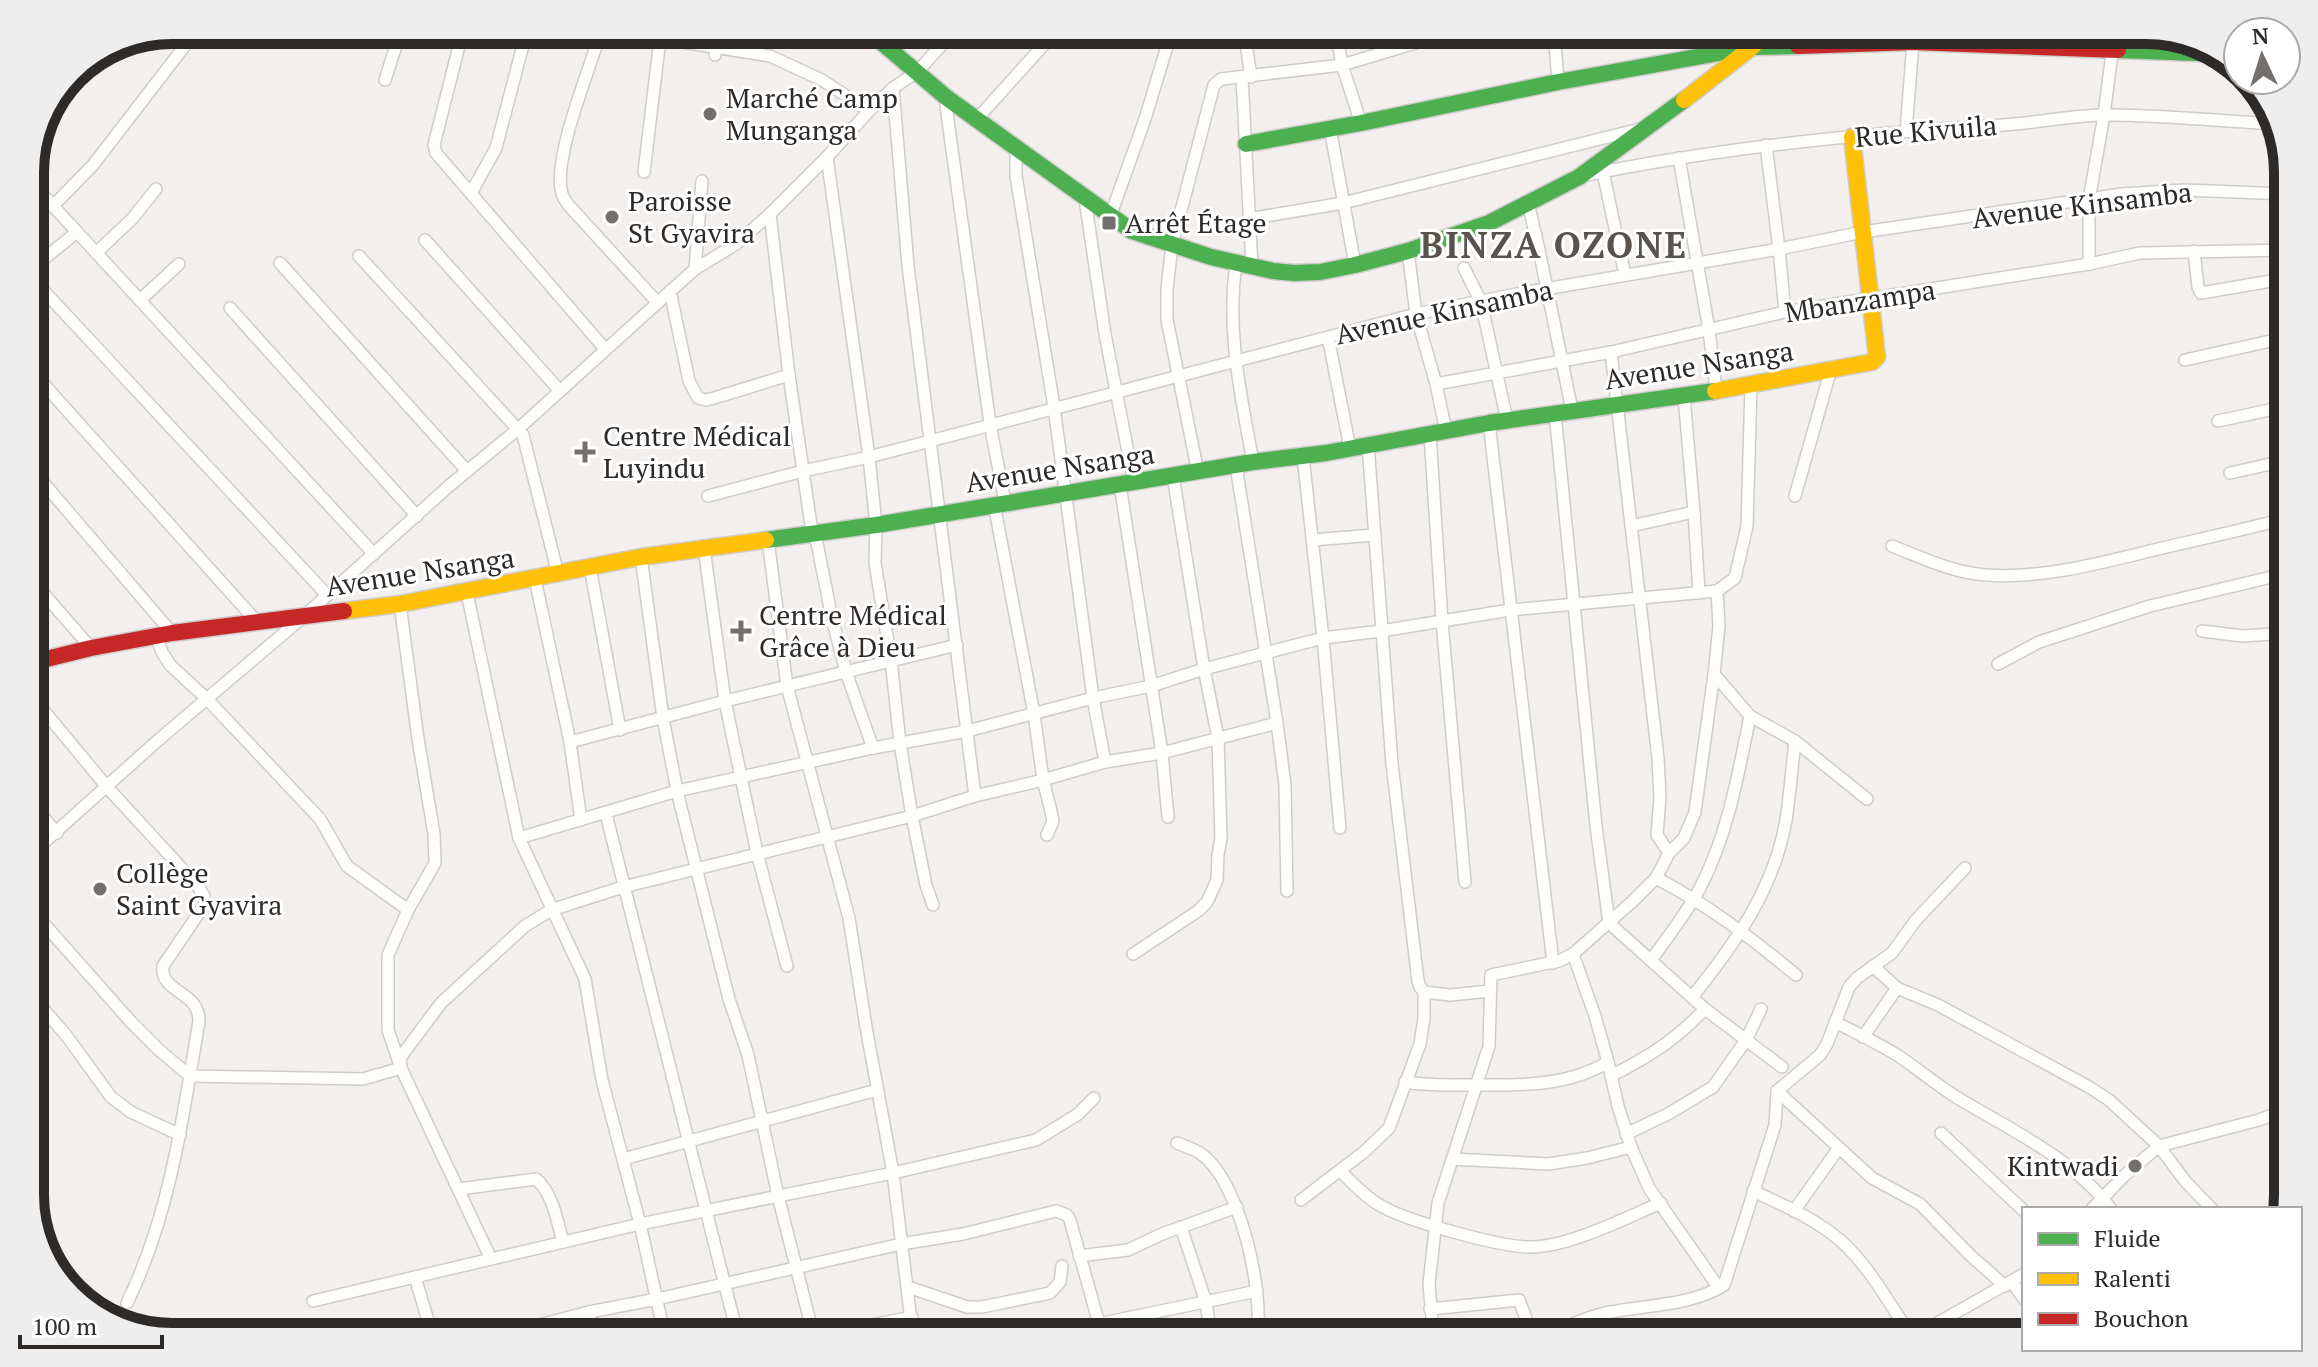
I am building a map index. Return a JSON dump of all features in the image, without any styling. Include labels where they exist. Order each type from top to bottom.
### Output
[{"type":"street","points":[[53,206],[93,165],[186,44]]},
{"type":"street","points":[[385,80],[397,44]]},
{"type":"street","points":[[459,44],[434,145],[438,157],[605,349]]},
{"type":"street","points":[[471,193],[496,148],[523,44]]},
{"type":"street","points":[[597,44],[562,164],[561,192],[566,202],[657,302]]},
{"type":"street","points":[[644,172],[659,44]]},
{"type":"street","points":[[685,44],[770,56],[822,80],[869,111]]},
{"type":"street","points":[[715,44],[715,50]]},
{"type":"street","points":[[888,44],[947,98],[1132,231],[1244,265],[1294,273],[1355,265],[1408,251],[1489,223],[1579,177],[1755,44]]},
{"type":"street","points":[[44,844],[518,429],[695,269],[736,244],[770,214],[869,111],[893,88],[918,71],[942,44]]},
{"type":"street","points":[[977,119],[1044,44]]},
{"type":"street","points":[[1110,217],[1168,44]]},
{"type":"street","points":[[1245,44],[1248,219],[1244,265],[1231,316],[1244,464],[1285,785],[1287,891]]},
{"type":"street","points":[[1338,44],[1361,123]]},
{"type":"street","points":[[1198,472],[1167,320],[1167,289],[1172,245],[1214,85],[1221,79],[1342,65],[1412,44]]},
{"type":"street","points":[[1555,44],[1558,82]]},
{"type":"street","points":[[1246,144],[1558,82],[1752,47],[1796,44]]},
{"type":"street","points":[[1906,131],[1913,44]]},
{"type":"street","points":[[2027,44],[2192,53]]},
{"type":"street","points":[[2089,264],[2089,200],[2112,44]]},
{"type":"street","points":[[893,88],[908,266],[975,796]]},
{"type":"street","points":[[947,98],[1000,503],[1043,780],[1053,821],[1047,835]]},
{"type":"street","name":"Rue Kivuila","points":[[1579,177],[1766,145],[2104,115],[2264,123]]},
{"type":"street","points":[[1248,219],[1343,203],[1648,127]]},
{"type":"street","points":[[1330,128],[1355,265]]},
{"type":"street","name":"Avenue Nsanga","points":[[44,660],[164,635],[467,593],[641,557],[876,525],[1507,420],[1751,386],[1872,362],[1877,357],[1873,299],[1852,137]]},
{"type":"street","points":[[1766,145],[1785,312]]},
{"type":"street","points":[[1016,147],[1016,176],[1054,407],[1093,698],[1105,762]]},
{"type":"street","points":[[827,157],[869,457],[876,525],[875,563],[891,660],[900,743],[926,885],[933,905]]},
{"type":"street","points":[[1679,158],[1709,330],[1716,390]]},
{"type":"street","points":[[1603,172],[1625,275]]},
{"type":"street","points":[[695,269],[702,181]]},
{"type":"street","points":[[96,253],[132,219],[156,189]]},
{"type":"street","name":"Avenue Kinsamba","points":[[708,496],[1416,314],[1547,288],[1863,232],[2122,194],[2184,190],[2274,193]]},
{"type":"street","points":[[44,196],[374,554]]},
{"type":"street","points":[[1085,199],[1116,393],[1168,817]]},
{"type":"street","points":[[1528,203],[1572,410]]},
{"type":"street","points":[[770,214],[812,532],[846,672],[873,748]]},
{"type":"street","points":[[44,261],[77,232]]},
{"type":"street","points":[[425,240],[560,391]]},
{"type":"street","name":"Mbanzampa","points":[[1436,384],[1611,352],[1785,312],[2089,264],[2140,253],[2274,250]]},
{"type":"street","points":[[1408,251],[1416,314],[1436,384],[1442,621],[1465,882]]},
{"type":"street","points":[[2194,251],[2201,293],[2274,281]]},
{"type":"street","points":[[359,256],[526,441],[558,574]]},
{"type":"street","points":[[280,263],[467,471]]},
{"type":"street","points":[[140,300],[179,264]]},
{"type":"street","points":[[1464,268],[1481,302],[1507,420]]},
{"type":"street","points":[[44,288],[327,595]]},
{"type":"street","points":[[670,291],[689,381],[698,398],[714,398],[789,375]]},
{"type":"street","points":[[230,308],[417,516]]},
{"type":"street","points":[[1328,337],[1350,448]]},
{"type":"street","points":[[2185,360],[2274,340]]},
{"type":"street","points":[[1611,352],[1658,758],[1660,797],[1657,835],[1669,853]]},
{"type":"street","points":[[1795,496],[1831,369]]},
{"type":"street","points":[[44,385],[258,623]]},
{"type":"street","points":[[519,838],[677,791],[967,731],[1151,686],[1323,638],[1510,610],[1717,591],[1735,578],[1747,526],[1751,386]]},
{"type":"street","points":[[1684,396],[1699,593]]},
{"type":"street","points":[[2218,421],[2274,409]]},
{"type":"street","points":[[1555,413],[1609,923],[1705,1009],[1782,1067]]},
{"type":"street","points":[[1489,423],[1553,963]]},
{"type":"street","points":[[1301,1200],[1389,1128],[1420,1044],[1424,1018],[1424,992],[1418,981],[1394,779],[1368,444]]},
{"type":"street","points":[[1303,456],[1340,828]]},
{"type":"street","points":[[2230,473],[2274,463]]},
{"type":"street","points":[[1133,954],[1207,902],[1217,880],[1221,838],[1218,738],[1173,476]]},
{"type":"street","points":[[44,485],[164,635],[162,652],[170,665],[207,699],[320,819],[347,866],[408,910]]},
{"type":"street","points":[[1631,526],[1694,512]]},
{"type":"street","points":[[1892,546],[1956,571],[2015,576],[2120,559],[2274,521]]},
{"type":"street","points":[[1312,540],[1374,535]]},
{"type":"street","points":[[768,540],[787,686],[849,918],[893,1173],[912,1323]]},
{"type":"street","points":[[704,548],[725,701],[757,853],[787,966]]},
{"type":"street","points":[[641,557],[663,718],[677,791],[729,999],[748,1055],[810,1323]]},
{"type":"street","points":[[590,567],[620,730]]},
{"type":"street","points":[[1998,664],[2039,642],[2150,606],[2274,576]]},
{"type":"street","points":[[535,579],[570,742],[581,820]]},
{"type":"street","points":[[1432,1323],[1429,1284],[1438,1203],[1489,1046],[1491,975],[1553,963],[1573,954],[1656,878],[1669,853],[1684,838],[1695,812],[1714,674],[1719,626],[1717,591]]},
{"type":"street","points":[[467,593],[519,838],[585,979],[602,1080],[662,1323]]},
{"type":"street","points":[[44,594],[91,648]]},
{"type":"street","points":[[400,604],[435,844],[435,863],[408,910],[388,955],[388,1030],[401,1068],[491,1259]]},
{"type":"street","points":[[2202,631],[2242,636],[2274,634]]},
{"type":"street","points":[[570,742],[957,645]]},
{"type":"street","points":[[1714,674],[1750,716],[1795,741],[1867,799]]},
{"type":"street","points":[[44,711],[204,896],[205,904],[163,966],[164,981],[194,1003],[199,1011],[199,1021],[180,1135],[154,1236],[127,1303]]},
{"type":"street","points":[[1651,960],[1694,898],[1724,833],[1750,716]]},
{"type":"street","points":[[401,1068],[400,1058],[441,1003],[525,926],[551,910],[623,887],[912,816],[1105,762],[1162,753],[1277,723]]},
{"type":"street","points":[[1692,997],[1729,952],[1763,890],[1785,822],[1795,741]]},
{"type":"street","points":[[606,814],[734,1323]]},
{"type":"street","points":[[44,818],[57,833]]},
{"type":"street","points":[[1576,1323],[1599,1314],[1698,1296],[1719,1288],[1727,1279],[1738,1235],[1775,1125],[1777,1091],[1820,1055],[1849,987],[1892,953],[1916,920],[1965,868]]},
{"type":"street","points":[[1656,878],[1694,898],[1796,975]]},
{"type":"street","points":[[44,924],[131,1022],[190,1076],[363,1079],[401,1068]]},
{"type":"street","points":[[1573,954],[1595,1016],[1631,1147],[1649,1188],[1719,1288]]},
{"type":"street","points":[[1873,966],[1897,988],[1938,1005],[2109,1100],[2159,1146],[2185,1181],[2210,1207]]},
{"type":"street","points":[[1863,1037],[1897,988]]},
{"type":"street","points":[[1424,992],[1450,995],[1490,991]]},
{"type":"street","points":[[1611,1076],[1664,1046],[1705,1009]]},
{"type":"street","points":[[1626,1134],[1713,1087],[1731,1065],[1761,1009]]},
{"type":"street","points":[[44,1010],[111,1097],[131,1112],[180,1135]]},
{"type":"street","points":[[1835,1022],[1897,1055],[1953,1095],[2048,1152],[2110,1207]]},
{"type":"street","points":[[1405,1082],[1439,1087],[1545,1083],[1580,1075],[1608,1062]]},
{"type":"street","points":[[623,1159],[877,1090]]},
{"type":"street","points":[[1777,1091],[1872,1178],[1920,1204],[1971,1256],[2022,1297]]},
{"type":"street","points":[[313,1301],[640,1224],[893,1173],[1036,1140],[1078,1114],[1094,1098]]},
{"type":"street","points":[[2094,1207],[2159,1146],[2274,1114]]},
{"type":"street","points":[[1941,1133],[2022,1209]]},
{"type":"street","points":[[1177,1143],[1201,1154],[1221,1177],[1237,1207],[1257,1291],[1257,1323]]},
{"type":"street","points":[[1452,1159],[1566,1163],[1631,1147]]},
{"type":"street","points":[[1794,1211],[1838,1149]]},
{"type":"street","points":[[1340,1171],[1378,1205],[1477,1238],[1533,1247],[1582,1236],[1661,1203]]},
{"type":"street","points":[[458,1189],[536,1179],[549,1196],[563,1242]]},
{"type":"street","points":[[1753,1191],[1829,1232],[1849,1249],[1903,1323]]},
{"type":"street","points":[[1079,1256],[1128,1250],[1237,1207]]},
{"type":"street","points":[[547,1323],[901,1244],[963,1234],[1056,1211],[1067,1215],[1070,1220],[1099,1323]]},
{"type":"street","points":[[1181,1227],[1206,1302],[1209,1323]]},
{"type":"street","points":[[908,1287],[941,1300],[967,1307],[982,1307],[1050,1293],[1060,1282],[1062,1266]]},
{"type":"street","points":[[1942,1322],[2022,1275]]},
{"type":"street","points":[[415,1277],[429,1323]]},
{"type":"street","points":[[1104,1323],[1257,1291]]},
{"type":"street","points":[[1430,1309],[1519,1300],[1528,1323]]},
{"type":"street","points":[[589,1312],[591,1323]]},
{"type":"street","points":[[882,1323],[912,1317]]},
{"type":"traffic: fast","points":[[883,44],[947,98],[1132,231],[1211,257],[1294,273],[1355,265],[1408,251],[1489,223],[1579,177],[1684,100]]},
{"type":"traffic: fast","points":[[1246,144],[1752,47],[1798,46]]},
{"type":"traffic: fast","points":[[2118,50],[2192,53]]},
{"type":"traffic: fast","points":[[766,540],[1326,453],[1489,423],[1715,391]]},
{"type":"traffic: slow","points":[[1684,100],[1755,44]]},
{"type":"traffic: slow","points":[[1715,391],[1872,362],[1877,357],[1852,137]]},
{"type":"traffic: slow","points":[[344,611],[400,604],[641,557],[766,540]]},
{"type":"traffic: jam","points":[[1798,46],[1856,44]]},
{"type":"traffic: jam","points":[[1965,44],[2118,50]]},
{"type":"traffic: jam","points":[[44,660],[172,633],[344,611]]},
{"type":"place","name":"Marché Camp Munganga","points":[[710,114]]},
{"type":"place","name":"Paroisse St Gyavira","points":[[612,217]]},
{"type":"place","name":"Arrêt Étage","points":[[1109,223]]},
{"type":"place","name":"Centre Médical Luyindu","points":[[585,452]]},
{"type":"place","name":"Centre Médical Grâce à Dieu","points":[[741,631]]},
{"type":"place","name":"Collège Saint Gyavira","points":[[100,889]]},
{"type":"place","name":"Kintwadi","points":[[2135,1166]]},
{"type":"district","name":"BINZA OZONE","points":[[1554,245]]}]
